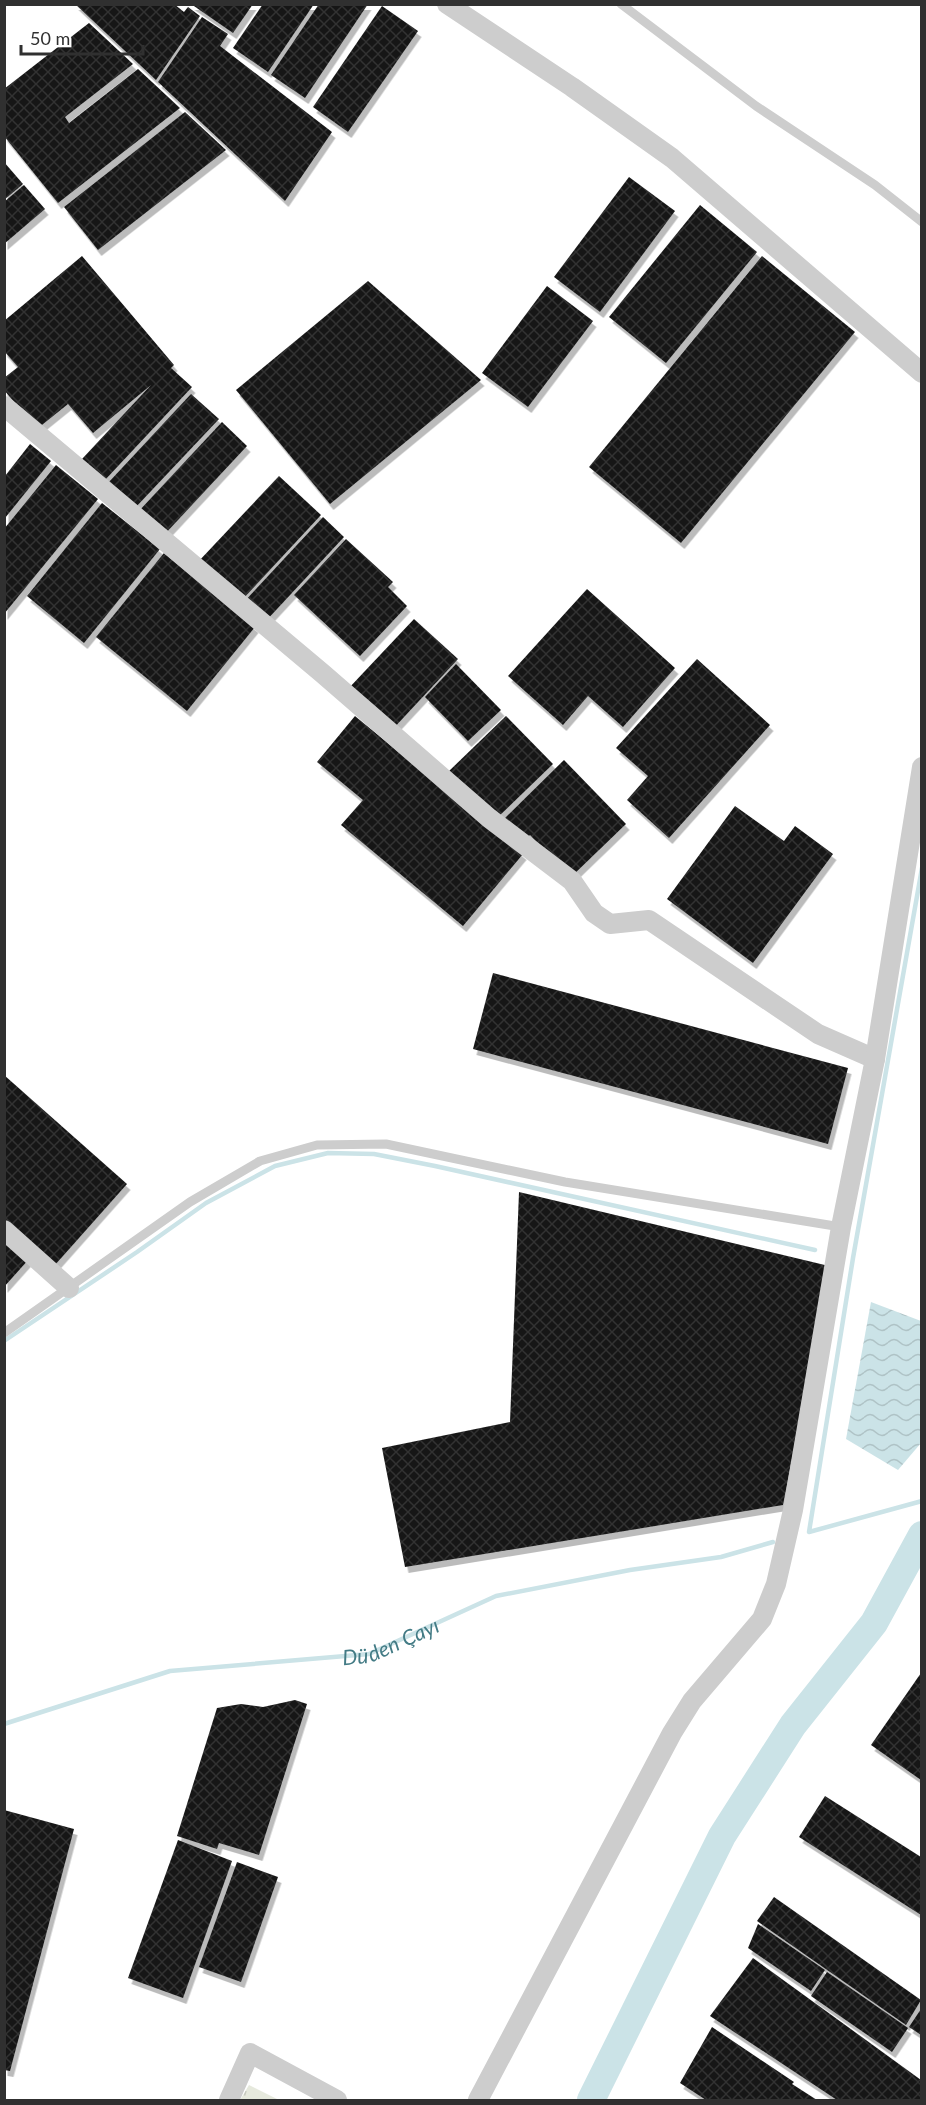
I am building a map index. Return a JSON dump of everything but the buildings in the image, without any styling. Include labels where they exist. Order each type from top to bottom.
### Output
[{"type":"street","points":[[447,4],[572,87],[672,158],[921,373]]},
{"type":"street","points":[[4,406],[322,673],[489,818],[572,881],[594,913],[610,924],[649,920],[818,1034],[875,1059]]},
{"type":"street","points":[[478,2100],[672,1733],[692,1701],[762,1619],[776,1584],[793,1510],[841,1227],[875,1059],[921,766]]},
{"type":"street","points":[[4,1230],[69,1288]]},
{"type":"street","points":[[229,2100],[250,2053],[337,2100]]},
{"type":"lane","points":[[621,4],[756,106],[875,185],[921,222]]},
{"type":"lane","points":[[4,1333],[200,1196],[260,1161],[317,1145],[386,1144],[565,1182],[841,1227]]},
{"type":"green space","points":[[249,2085],[279,2100],[240,2100]]},
{"type":"water","points":[[871,1302],[921,1321],[921,1443],[898,1470],[846,1439]]},
{"type":"waterway","points":[[922,868],[853,1258],[809,1532],[922,1501]]},
{"type":"waterway","points":[[4,1341],[206,1203],[275,1166],[328,1153],[374,1154],[435,1166],[815,1250]]},
{"type":"waterway","name":"Düden Çayı","points":[[591,2100],[722,1836],[793,1725],[874,1623],[922,1535]]},
{"type":"waterway","name":"Düden Çayı","points":[[4,1724],[170,1671],[369,1654],[496,1596],[630,1570],[721,1557],[773,1542]]}]
